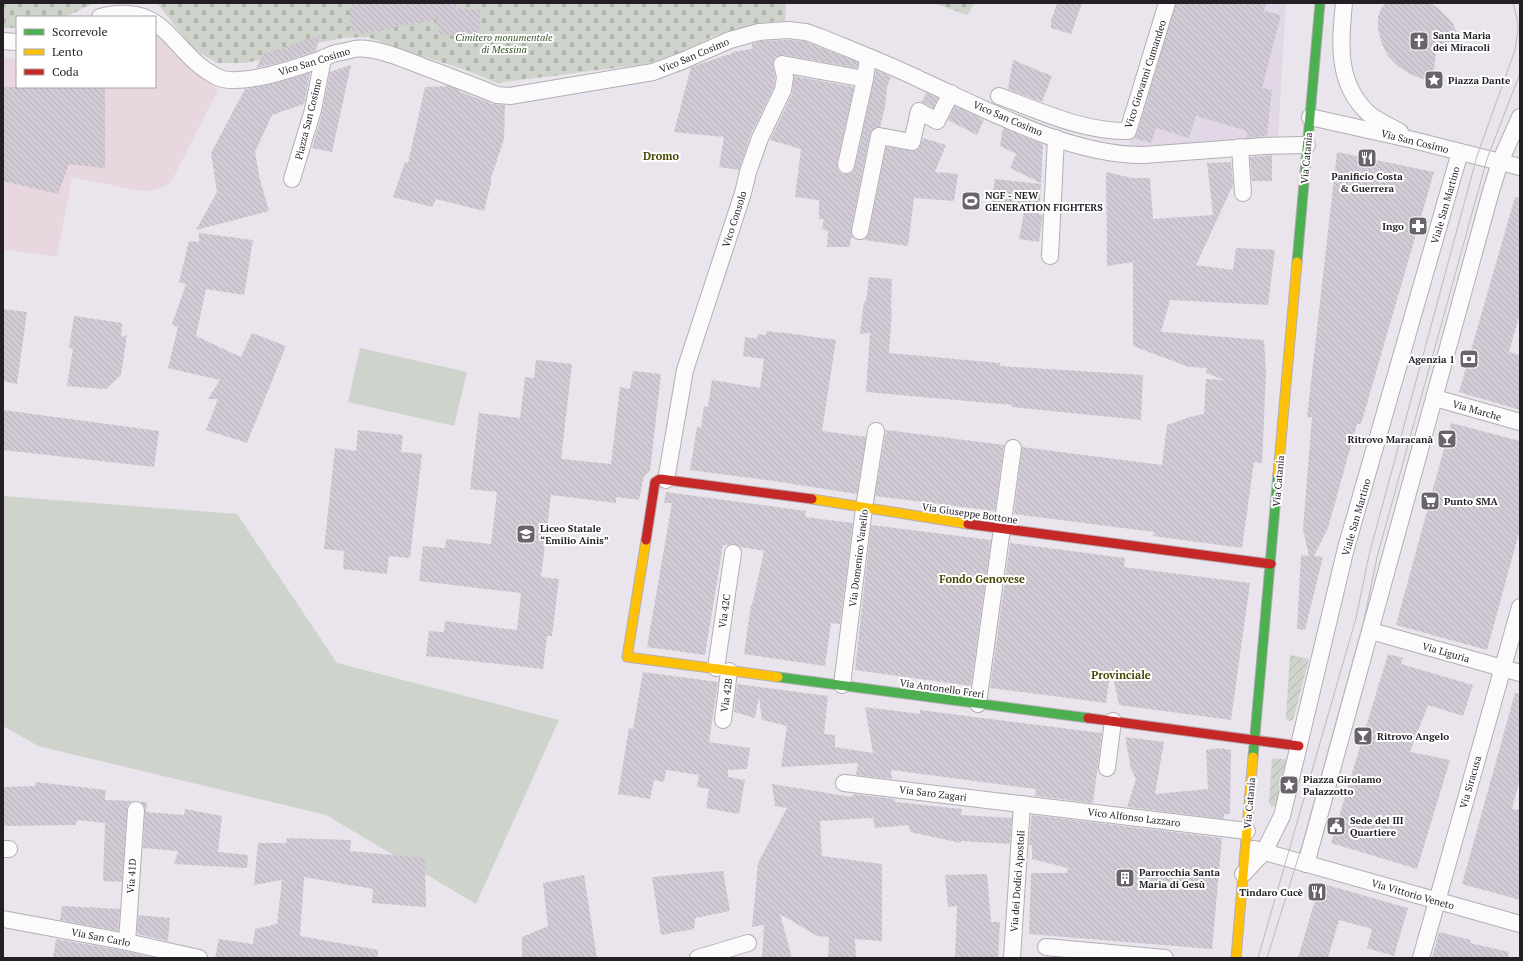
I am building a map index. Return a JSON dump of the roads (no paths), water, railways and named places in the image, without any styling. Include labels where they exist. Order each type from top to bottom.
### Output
[{"type":"street","name":"Vico Giovanni Cumandeo","points":[[999,96],[1069,121],[1117,132],[1128,131],[1167,3]]},
{"type":"street","name":"Via Catania","points":[[1236,958],[1320,3]]},
{"type":"street","points":[[1344,3],[1341,58],[1344,73],[1350,88],[1357,101],[1369,114],[1413,140]]},
{"type":"street","name":"Vico San Cosimo","points":[[102,16],[125,8],[146,10],[156,15],[165,23],[192,57],[203,67],[217,77],[231,81],[261,77],[336,53],[355,49],[368,49],[387,54],[497,95],[510,96],[653,72],[730,40],[759,32],[773,30],[806,32],[868,57],[1032,129],[1056,138],[1098,150],[1128,155],[1240,147],[1308,145]]},
{"type":"street","points":[[3,41],[16,42]]},
{"type":"street","points":[[846,165],[868,57]]},
{"type":"street","name":"Piazza San Cosimo","points":[[292,179],[313,110],[323,58]]},
{"type":"street","name":"Vico Consolo","points":[[666,480],[685,370],[743,193],[748,172],[760,138],[783,90],[785,77],[782,64],[864,79]]},
{"type":"street","points":[[860,231],[879,136],[912,142],[920,111],[937,120],[951,93]]},
{"type":"street","name":"Via San Cosimo","points":[[1310,117],[1413,140],[1520,167]]},
{"type":"street","points":[[1306,864],[1500,162],[1520,117]]},
{"type":"street","points":[[1050,256],[1056,138]]},
{"type":"street","points":[[1240,147],[1242,193]]},
{"type":"street","name":"Viale San Martino","points":[[1243,874],[1264,852],[1282,816],[1346,548],[1460,152]]},
{"type":"street","name":"Via Marche","points":[[1435,398],[1520,422]]},
{"type":"street","name":"Via Domenico Vanello","points":[[842,686],[864,508],[876,431]]},
{"type":"street","points":[[978,704],[1013,448]]},
{"type":"street","name":"Via Antonello Freri","points":[[666,480],[660,479],[655,482],[627,657],[1299,746]]},
{"type":"street","name":"Via Giuseppe Bottone","points":[[666,480],[772,493],[1002,529],[1271,564]]},
{"type":"street","name":"Via 42C","points":[[723,669],[733,553]]},
{"type":"street","name":"Via Siracusa","points":[[1421,958],[1520,607]]},
{"type":"street","name":"Via Liguria","points":[[1371,631],[1520,673]]},
{"type":"street","name":"Via 42B","points":[[723,669],[723,720]]},
{"type":"street","points":[[1107,768],[1113,722]]},
{"type":"street","name":"Via Saro Zagari","points":[[844,783],[1022,804]]},
{"type":"street","name":"Vico Alfonso Lazzaro","points":[[1022,804],[1246,831]]},
{"type":"street","name":"Via dei Dodici Apostoli","points":[[1012,958],[1022,804]]},
{"type":"street","name":"Via 41D","points":[[127,942],[136,810]]},
{"type":"street","name":"Via Vittorio Veneto","points":[[1245,847],[1520,924]]},
{"type":"street","name":"Via San Carlo","points":[[3,919],[127,942],[199,958]]},
{"type":"street","points":[[698,958],[748,943]]},
{"type":"street","points":[[1046,947],[1165,958]]},
{"type":"tram line","points":[[1258,958],[1356,618],[1369,555],[1477,156],[1515,50],[1518,30],[1517,18],[1513,3]]},
{"type":"tram line","points":[[1267,958],[1304,839],[1364,620],[1377,557],[1487,159],[1520,73]]},
{"type":"place","name":"Santa Maria dei Miracoli","points":[[1419,41]]},
{"type":"place","name":"Piazza Dante","points":[[1434,80]]},
{"type":"place","name":"Panificio Costa & Guerrera","points":[[1367,158]]},
{"type":"place","name":"NGF - NEW GENERATION FIGHTERS","points":[[971,201]]},
{"type":"place","name":"Ingo","points":[[1418,226]]},
{"type":"place","name":"Agenzia 1","points":[[1469,359]]},
{"type":"place","name":"Ritrovo Maracanà","points":[[1447,439]]},
{"type":"place","name":"Punto SMA","points":[[1430,501]]},
{"type":"place","name":"Liceo Statale “Emilio Ainis”","points":[[526,534]]},
{"type":"place","name":"Ritrovo Angelo","points":[[1363,736]]},
{"type":"place","name":"Piazza Girolamo Palazzotto","points":[[1289,785]]},
{"type":"place","name":"Sede del III Quartiere","points":[[1336,826]]},
{"type":"place","name":"Parrocchia Santa Maria di Gesù","points":[[1125,878]]},
{"type":"place","name":"Tindaro Cucè","points":[[1317,892]]},
{"type":"district","name":"Dromo","points":[[661,156]]},
{"type":"district","name":"Fondo Genovese","points":[[982,579]]},
{"type":"district","name":"Provinciale","points":[[1121,675]]},
{"type":"park label","name":"Cimitero monumentale di Messina","points":[[504,42]]}]
